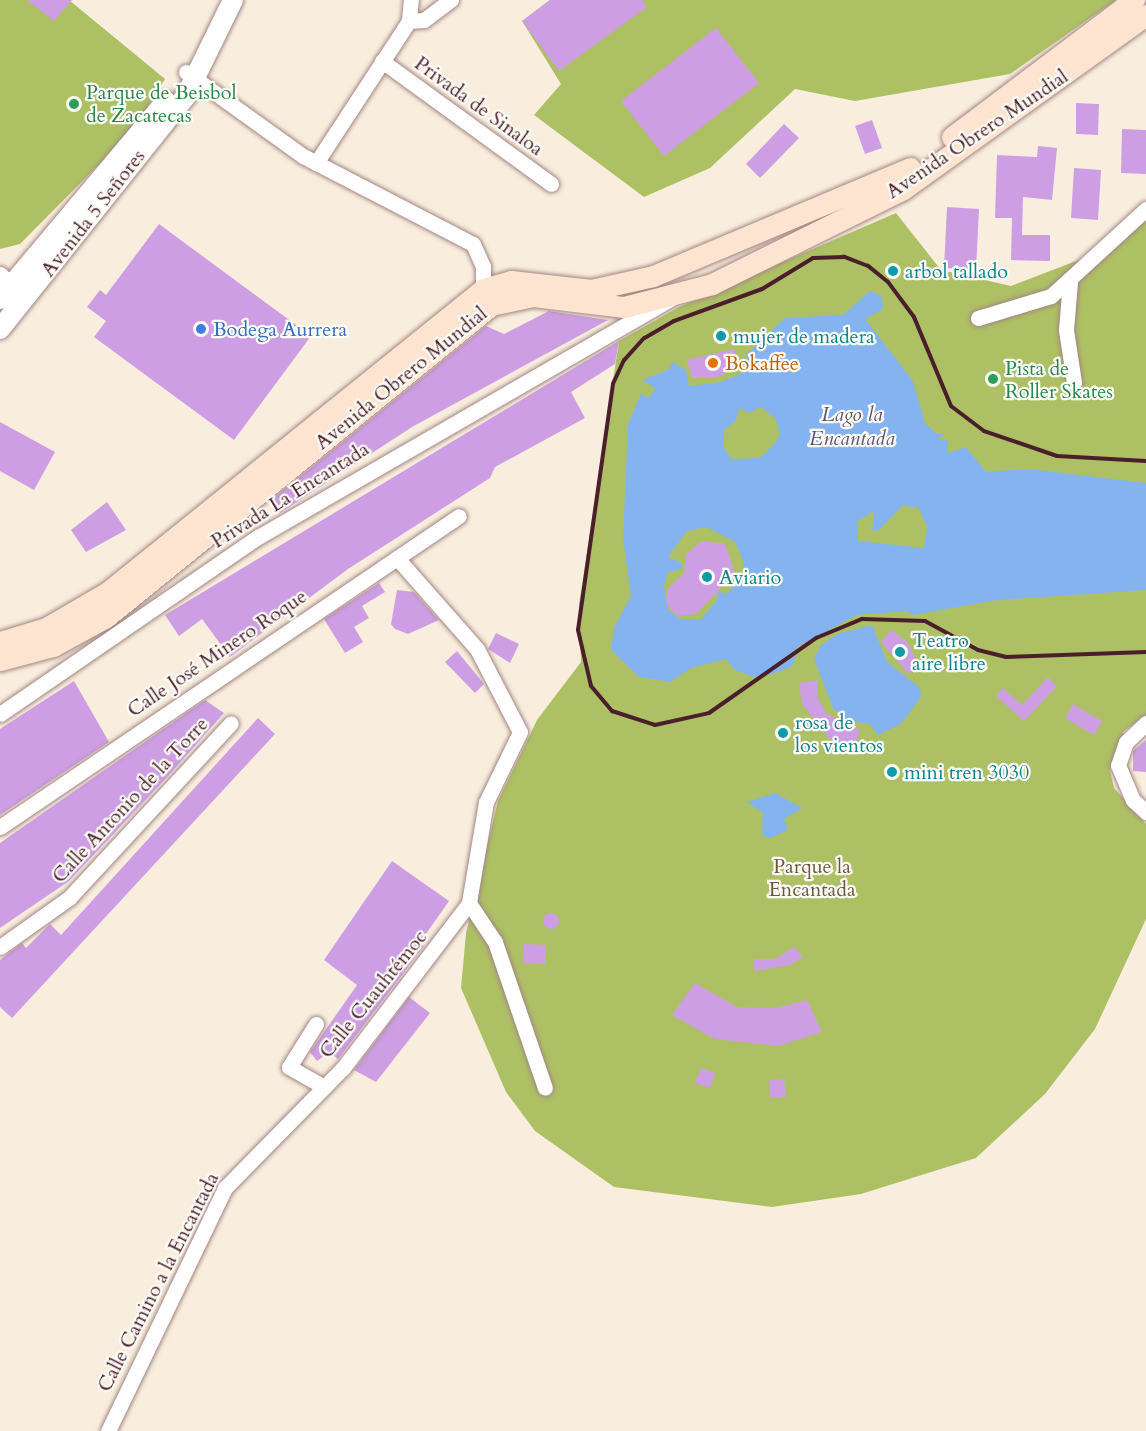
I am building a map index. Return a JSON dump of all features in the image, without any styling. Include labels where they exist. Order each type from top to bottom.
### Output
[{"type":"main road","name":"Avenida Obrero Mundial","points":[[0,642],[46,628],[108,592],[483,289],[510,281],[611,287],[711,255],[902,174],[1134,0]]},
{"type":"main road","name":"Avenida Obrero Mundial","points":[[0,660],[53,646],[106,616],[491,305],[533,296],[610,307],[670,299],[712,284],[903,189],[1146,15]]},
{"type":"street","name":"Avenida 5 Señores","points":[[191,77],[224,0]]},
{"type":"street","name":"Avenida 5 Señores","points":[[0,329],[77,220],[191,77],[233,0]]},
{"type":"street","points":[[316,163],[409,21],[411,0]]},
{"type":"street","points":[[409,21],[424,20],[451,0]]},
{"type":"street","name":"Privada de Sinaloa","points":[[382,61],[551,184]]},
{"type":"street","points":[[191,77],[316,163],[473,244],[483,266],[483,289]]},
{"type":"street","points":[[978,318],[1042,299],[1070,282],[1146,209]]},
{"type":"street","name":"Avenida 5 Señores","points":[[4,286],[77,220]]},
{"type":"street","points":[[1070,282],[1066,330],[1074,382]]},
{"type":"street","name":"Privada La Encantada","points":[[0,714],[258,537],[670,299]]},
{"type":"street","points":[[610,307],[620,318],[614,330]]},
{"type":"street","name":"Calle José Minero Roque","points":[[0,827],[459,516]]},
{"type":"street","points":[[397,558],[477,649],[520,732],[486,802],[469,903],[495,942],[545,1088]]},
{"type":"street","name":"Calle Antonio de la Torre","points":[[0,947],[69,898],[231,723]]},
{"type":"street","points":[[1146,723],[1126,742],[1118,765],[1129,794],[1146,812]]},
{"type":"street","name":"Calle Cuauhtémoc","points":[[304,1106],[324,1087],[469,903]]},
{"type":"street","points":[[316,1024],[289,1067],[324,1087]]},
{"type":"street","name":"Calle Camino a la Encantada","points":[[108,1431],[225,1188],[304,1106]]},
{"type":"green space","name":"Parque de Beisbol de Zacatecas","points":[[0,0],[69,0],[165,79],[133,130],[20,244],[0,249]]},
{"type":"green space","points":[[550,0],[1116,0],[1010,74],[855,101],[795,89],[710,168],[644,197],[534,115],[561,84],[522,21]]},
{"type":"green space","name":"Parque la Encantada","points":[[896,213],[941,270],[1011,286],[1110,248],[1146,219],[1146,715],[1124,731],[1110,770],[1114,788],[1146,824],[1146,919],[1095,1029],[1045,1094],[976,1158],[861,1194],[772,1207],[614,1187],[535,1131],[506,1092],[461,988],[466,933],[498,801],[537,720],[581,662],[579,605],[619,341],[679,307]]},
{"type":"water","name":"Lago la Encantada","points":[[870,291],[882,296],[883,309],[865,319],[913,381],[925,423],[937,434],[944,433],[939,439],[948,440],[948,453],[966,447],[986,472],[1029,469],[1146,483],[1146,590],[998,600],[912,615],[907,611],[857,615],[797,647],[793,666],[773,674],[753,677],[735,670],[726,659],[691,668],[670,682],[639,677],[611,650],[614,628],[631,596],[623,538],[628,424],[641,394],[649,398],[655,388],[642,380],[668,370],[672,362],[686,370],[689,386],[721,382],[749,370],[746,355],[785,318],[843,315]],"holes":[[[761,407],[776,419],[780,435],[760,458],[732,459],[723,446],[724,430],[735,422],[740,408],[749,413]],[[903,505],[919,508],[927,527],[924,548],[858,541],[858,521],[874,511],[872,530],[878,531]],[[706,527],[735,542],[744,563],[742,579],[726,594],[718,591],[718,599],[701,619],[680,619],[668,609],[664,586],[668,572],[682,569],[682,563],[668,557],[687,531]]]},
{"type":"water","points":[[872,625],[887,662],[920,688],[921,697],[901,724],[878,735],[870,724],[848,721],[833,708],[814,659],[820,646],[837,634]]},
{"type":"water","points":[[775,793],[802,808],[784,819],[788,830],[770,838],[762,835],[763,813],[747,802]]},
{"type":"building","points":[[27,0],[72,0],[54,21]]},
{"type":"building","points":[[550,0],[642,0],[647,7],[559,71],[522,21]]},
{"type":"building","points":[[716,28],[759,83],[664,156],[621,101]]},
{"type":"building","points":[[1076,103],[1099,104],[1098,135],[1076,134]]},
{"type":"building","points":[[872,120],[882,148],[865,154],[855,126]]},
{"type":"building","points":[[784,124],[799,138],[760,178],[746,164]]},
{"type":"building","points":[[1122,129],[1146,130],[1146,174],[1121,173]]},
{"type":"building","points":[[1038,146],[1057,148],[1052,200],[1023,197],[1022,235],[1050,235],[1050,261],[1011,260],[1012,218],[995,218],[997,155],[1037,157]]},
{"type":"building","points":[[1074,168],[1101,170],[1098,220],[1071,218]]},
{"type":"building","points":[[947,207],[979,209],[976,270],[944,268]]},
{"type":"building","name":"Bodega Aurrera","points":[[159,224],[311,336],[234,440],[94,337],[106,321],[87,307],[100,290],[106,295]]},
{"type":"building","points":[[549,311],[608,320],[412,427],[280,513],[271,500],[486,326],[504,334]]},
{"type":"building","points":[[619,341],[615,364],[571,392],[585,418],[495,467],[490,478],[348,569],[230,657],[202,619],[179,636],[165,615]]},
{"type":"building","name":"Bokaffee","points":[[734,349],[738,367],[715,378],[692,378],[687,360]]},
{"type":"building","points":[[0,422],[55,452],[34,490],[0,471]]},
{"type":"building","points":[[107,502],[126,530],[86,552],[71,530]]},
{"type":"building","name":"Aviario","points":[[702,541],[725,544],[735,573],[696,614],[677,616],[666,603],[667,590],[684,573],[686,554]]},
{"type":"building","points":[[379,583],[385,592],[362,606],[369,618],[354,627],[363,642],[345,653],[324,619]]},
{"type":"building","points":[[397,590],[414,592],[439,620],[408,634],[395,629],[391,624]]},
{"type":"building","name":"Teatro aire libre","points":[[891,630],[907,642],[919,664],[908,674],[881,642]]},
{"type":"building","points":[[496,633],[519,644],[510,663],[488,649]]},
{"type":"building","points":[[457,651],[484,684],[475,693],[445,662]]},
{"type":"building","points":[[1048,677],[1057,686],[1024,721],[996,696],[1003,688],[1022,705]]},
{"type":"building","points":[[817,680],[817,697],[827,714],[860,730],[854,748],[829,738],[802,704],[799,683]]},
{"type":"building","points":[[74,681],[109,742],[0,815],[0,729]]},
{"type":"building","points":[[205,700],[224,713],[169,775],[69,881],[0,928],[0,843]]},
{"type":"building","points":[[1073,704],[1102,721],[1094,735],[1065,718]]},
{"type":"building","points":[[258,718],[275,734],[12,1018],[0,1007],[0,960],[22,943],[26,948],[50,924],[61,935]]},
{"type":"building","points":[[1146,740],[1146,772],[1133,771],[1133,751]]},
{"type":"building","points":[[392,861],[449,901],[419,944],[424,946],[338,1059],[329,1052],[317,1061],[310,1052],[357,985],[324,960]]},
{"type":"building","points":[[548,913],[554,913],[559,921],[557,927],[548,929],[543,924],[543,918]]},
{"type":"building","points":[[524,944],[546,945],[545,964],[523,963]]},
{"type":"building","points":[[794,947],[803,957],[790,965],[754,971],[754,959],[775,959]]},
{"type":"building","points":[[695,983],[737,1007],[776,1008],[807,1000],[822,1032],[778,1046],[715,1039],[672,1015]]},
{"type":"building","points":[[409,997],[430,1013],[376,1082],[354,1070]]},
{"type":"building","points":[[701,1068],[715,1073],[710,1088],[695,1083]]},
{"type":"building","points":[[784,1079],[786,1097],[770,1098],[769,1080]]},
{"type":"railway","points":[[1146,461],[1057,456],[984,431],[951,406],[914,317],[888,282],[868,266],[844,257],[813,258],[762,289],[674,321],[644,338],[624,360],[613,384],[578,630],[591,686],[612,711],[655,725],[709,713],[816,638],[862,619],[925,621],[978,650],[1006,657],[1146,652]]},
{"type":"place","name":"Parque de Beisbol de Zacatecas","points":[[74,104]]},
{"type":"place","name":"arbol tallado","points":[[893,271]]},
{"type":"place","name":"Bodega Aurrera","points":[[201,329]]},
{"type":"place","name":"mujer de madera","points":[[721,336]]},
{"type":"place","name":"Bokaffee","points":[[713,363]]},
{"type":"place","name":"Pista de Roller Skates","points":[[993,379]]},
{"type":"place","name":"Aviario","points":[[707,577]]},
{"type":"place","name":"Teatro aire libre","points":[[900,652]]},
{"type":"place","name":"rosa de los vientos","points":[[783,733]]},
{"type":"place","name":"mini tren 3030","points":[[892,772]]}]
